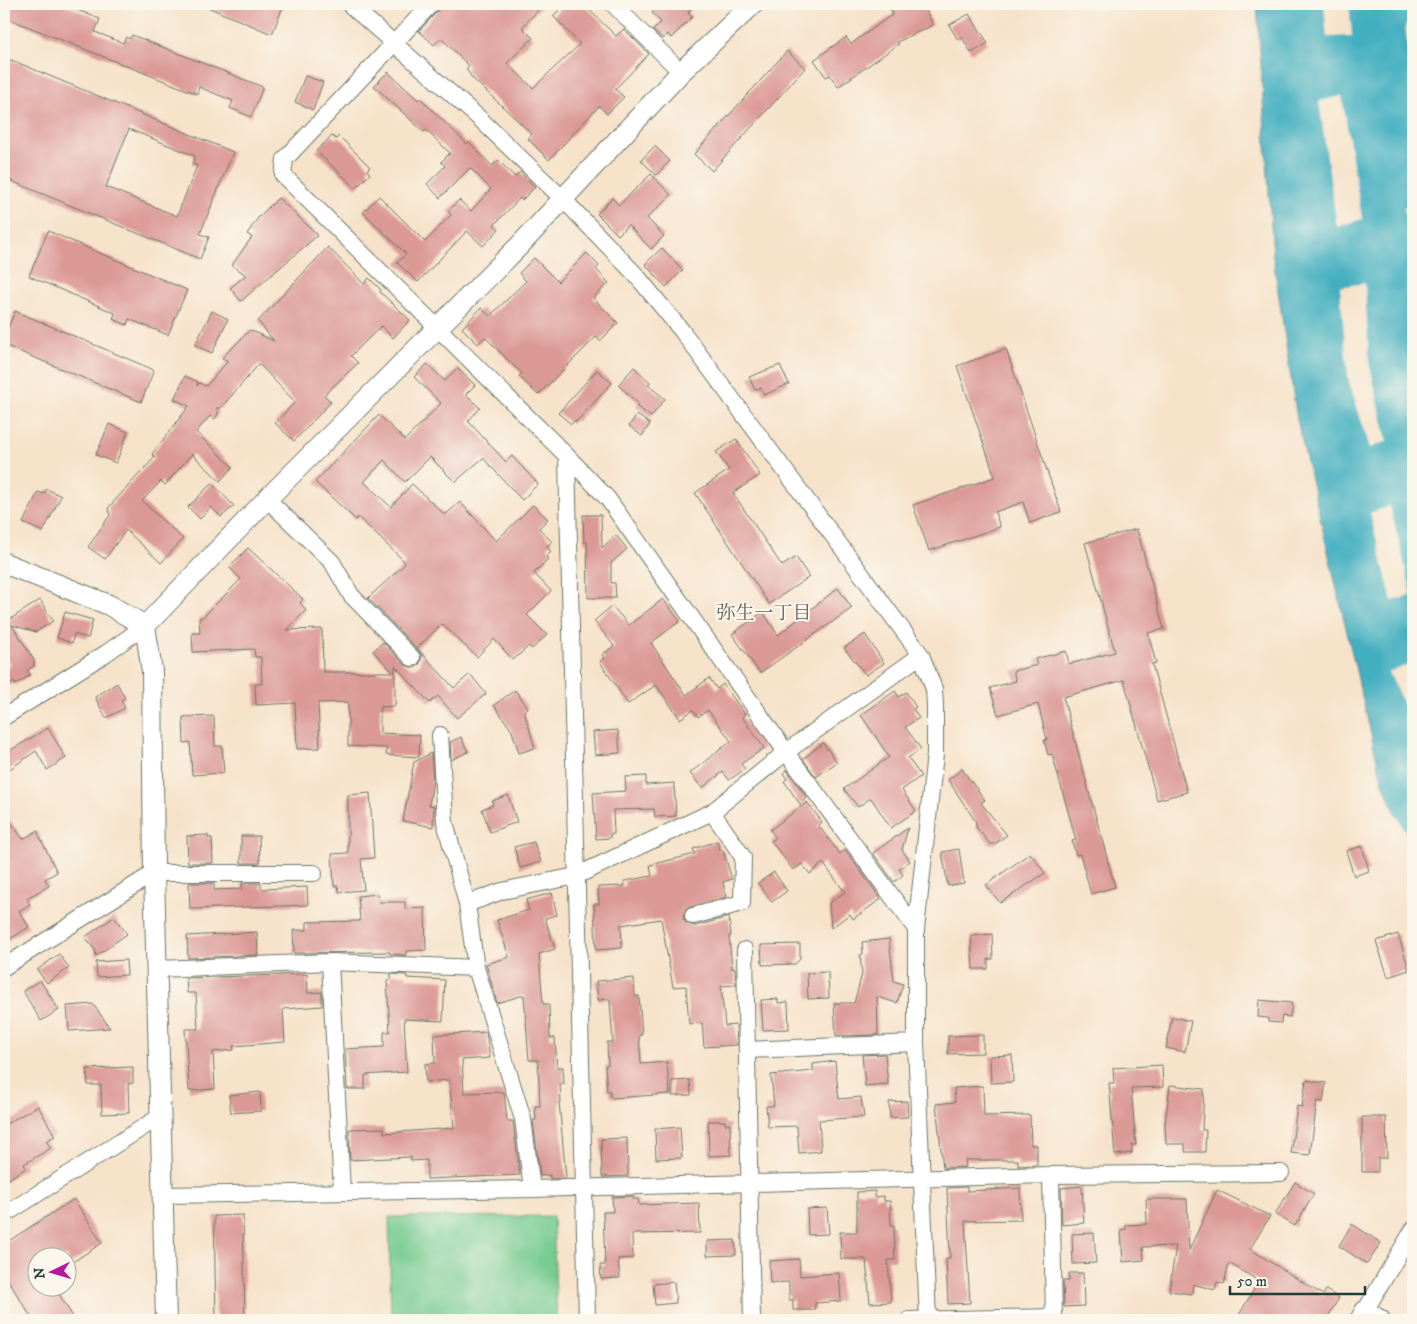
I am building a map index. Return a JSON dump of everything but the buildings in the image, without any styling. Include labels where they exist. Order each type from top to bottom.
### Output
[{"type":"street","points":[[349,4],[480,118],[563,199],[636,275],[682,331],[921,655],[934,689],[935,754],[916,929],[916,1043],[920,1179],[928,1320]]},
{"type":"street","points":[[431,4],[285,159],[283,175],[567,456],[608,499],[786,752],[916,929]]},
{"type":"street","points":[[612,4],[681,72]]},
{"type":"street","points":[[4,717],[105,654],[144,626],[563,199],[681,72],[753,4]]},
{"type":"street","points":[[567,456],[587,1320]]},
{"type":"street","points":[[267,499],[332,562],[351,595],[412,658]]},
{"type":"street","points":[[4,563],[109,605],[144,626],[152,671],[154,873],[166,1320]]},
{"type":"street","points":[[467,904],[511,889],[576,876],[712,812],[786,752],[921,655]]},
{"type":"street","points":[[440,735],[445,822],[467,904],[476,968],[523,1119],[532,1189]]},
{"type":"street","points":[[693,916],[742,903],[744,858],[712,812]]},
{"type":"street","points":[[4,967],[154,873],[314,873]]},
{"type":"street","points":[[745,950],[752,1320]]},
{"type":"street","points":[[158,969],[330,962],[476,968]]},
{"type":"street","points":[[330,962],[342,1192]]},
{"type":"street","points":[[747,1050],[916,1043]]},
{"type":"street","points":[[4,1215],[161,1116]]},
{"type":"street","points":[[164,1195],[532,1189],[1051,1175],[1281,1173]]},
{"type":"street","points":[[909,1320],[1054,1319],[1051,1175]]},
{"type":"street","points":[[1368,1317],[1413,1230]]},
{"type":"green space","points":[[553,1216],[557,1320],[391,1320],[389,1217]]},
{"type":"water","points":[[1257,4],[1413,4],[1413,842],[1394,810],[1382,781],[1297,420],[1273,257]]},
{"type":"pier","points":[[1324,4],[1349,4],[1352,36],[1327,37]]},
{"type":"pier","points":[[1413,23],[1413,84],[1405,25]]},
{"type":"pier","points":[[1342,96],[1362,219],[1337,227],[1319,101]]},
{"type":"pier","points":[[1413,205],[1413,254],[1404,208]]},
{"type":"pier","points":[[1365,283],[1369,362],[1387,441],[1370,448],[1348,378],[1340,287]]},
{"type":"pier","points":[[1390,506],[1412,595],[1392,601],[1370,513]]},
{"type":"pier","points":[[1413,663],[1413,726],[1389,672]]},
{"type":"district","name":"弥生一丁目","points":[[764,612]]}]
